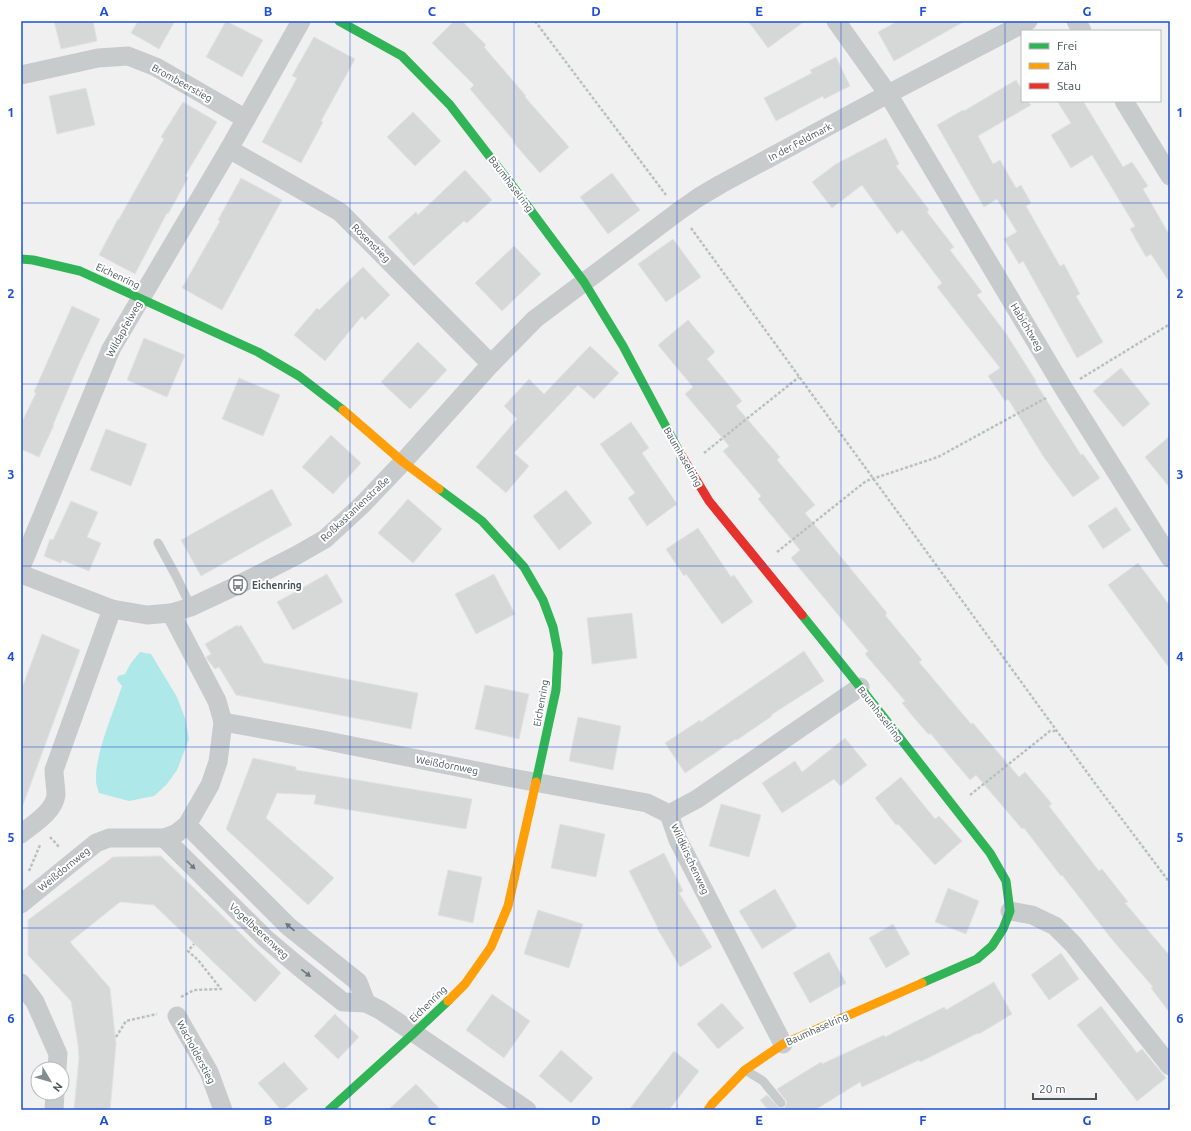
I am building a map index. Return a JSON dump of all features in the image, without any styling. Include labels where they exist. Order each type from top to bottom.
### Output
[{"type":"street","name":"Wildapfelweg","points":[[21,567],[111,349],[229,149],[301,21]]},
{"type":"street","name":"Baumhaselring","points":[[339,21],[402,56],[450,105],[584,282],[623,346],[674,443],[709,501],[860,687],[990,853],[1006,881],[1010,911],[1003,929],[992,946],[977,959],[783,1044],[745,1070],[708,1110]]},
{"type":"street","name":"Habichtweg","points":[[836,21],[888,94],[1064,389],[1170,558]]},
{"type":"street","name":"In der Feldmark","points":[[584,282],[678,211],[721,184],[1028,21]]},
{"type":"street","points":[[1076,21],[1081,30]]},
{"type":"street","name":"Brombeerstieg","points":[[21,75],[98,58],[128,56],[156,67],[246,119]]},
{"type":"street","points":[[1125,102],[1170,176]]},
{"type":"street","name":"Rosenstieg","points":[[229,149],[340,212],[491,364]]},
{"type":"street","name":"Eichenring","points":[[21,259],[34,260],[80,271],[258,352],[298,376],[336,404],[403,462],[482,521],[524,567],[542,600],[552,627],[558,653],[556,690],[508,906],[491,947],[465,984],[414,1033],[329,1110]]},
{"type":"street","name":"Roßkastanienstraße","points":[[21,574],[112,609],[147,615],[171,613],[191,607],[238,585],[325,539],[362,505],[403,462],[491,364],[535,319],[584,282]]},
{"type":"street","points":[[21,834],[42,826],[56,796],[54,770],[112,609]]},
{"type":"street","name":"Weißdornweg","points":[[25,901],[96,843],[109,838],[164,838],[177,833],[187,825],[210,784],[218,762],[223,722],[217,702],[171,613]]},
{"type":"street","name":"Wildkirschenweg","points":[[783,1044],[678,840],[669,814],[697,799],[860,687]]},
{"type":"street","name":"Weißdornweg","points":[[223,722],[647,803],[669,814]]},
{"type":"street","points":[[187,825],[288,926],[358,982],[366,1003]]},
{"type":"street","name":"Vogelbeerenweg","points":[[164,838],[266,939],[343,1002],[366,1003],[414,1033],[527,1110]]},
{"type":"street","points":[[1010,911],[1032,915],[1055,926],[1073,944],[1170,1066]]},
{"type":"street","points":[[21,983],[35,1002],[58,1054],[57,1061]]},
{"type":"street","name":"Wacholderstieg","points":[[177,1016],[209,1072],[223,1110]]},
{"type":"lane","points":[[158,543],[191,607]]},
{"type":"lane","points":[[745,1070],[763,1082],[781,1104]]},
{"type":"path","points":[[535,21],[678,211],[1094,782],[1170,883]]},
{"type":"path","points":[[761,565],[866,481],[938,457],[1064,389],[1170,324]]},
{"type":"path","points":[[687,466],[799,377]]},
{"type":"path","points":[[954,808],[1050,731],[1058,732]]},
{"type":"path","points":[[42,826],[72,863]]},
{"type":"path","points":[[25,901],[26,877],[42,826]]},
{"type":"path","points":[[188,951],[194,944]]},
{"type":"water","points":[[140,652],[151,654],[177,697],[185,718],[189,739],[177,770],[167,784],[154,796],[129,801],[99,793],[96,782],[96,770],[101,746],[122,686],[117,680],[118,676],[125,674],[131,663]]},
{"type":"building","points":[[54,21],[93,21],[97,41],[61,49]]},
{"type":"building","points":[[138,21],[175,21],[159,49],[131,33]]},
{"type":"building","points":[[226,21],[263,40],[242,77],[206,57]]},
{"type":"building","points":[[454,21],[462,21],[486,45],[484,47],[569,147],[540,173],[470,89],[474,85],[432,43]]},
{"type":"building","points":[[748,21],[805,21],[768,48]]},
{"type":"building","points":[[898,21],[965,21],[894,61],[878,32]]},
{"type":"building","points":[[314,37],[355,59],[321,121],[323,122],[301,163],[262,142],[297,78],[292,76]]},
{"type":"building","points":[[836,57],[850,86],[824,99],[823,96],[776,121],[764,98],[812,73],[810,70]]},
{"type":"building","points":[[1016,80],[1021,88],[1021,102],[1029,102],[1031,105],[978,136],[993,164],[1000,160],[1016,188],[1021,185],[1031,203],[1026,206],[1060,266],[1064,264],[1080,294],[1076,296],[1103,342],[1077,358],[1023,261],[1019,264],[1004,239],[1017,232],[997,199],[984,207],[937,125],[963,110],[964,111]]},
{"type":"building","points":[[86,88],[95,125],[57,134],[49,96]]},
{"type":"building","points":[[183,102],[217,122],[185,176],[188,178],[168,214],[167,213],[135,274],[99,255],[164,139],[161,137]]},
{"type":"building","points":[[1058,102],[1084,102],[1123,167],[1132,162],[1148,186],[1143,189],[1170,236],[1170,283],[1151,254],[1146,257],[1130,229],[1135,226],[1092,155],[1071,168],[1051,135],[1071,123]]},
{"type":"building","points":[[413,112],[441,141],[415,166],[387,137]]},
{"type":"building","points":[[886,138],[899,164],[896,166],[929,210],[927,212],[954,247],[950,250],[982,292],[977,295],[1007,335],[1081,455],[1083,454],[1100,478],[1073,497],[1043,456],[1008,399],[1005,401],[988,376],[1000,368],[937,287],[942,283],[902,230],[897,234],[862,185],[832,208],[812,182],[836,164]]},
{"type":"building","points":[[465,170],[492,200],[467,223],[464,221],[414,266],[388,237],[416,212],[418,215]]},
{"type":"building","points":[[612,173],[640,210],[608,234],[580,197]]},
{"type":"building","points":[[241,178],[282,200],[222,310],[182,288],[220,221],[218,220]]},
{"type":"building","points":[[673,239],[701,277],[666,302],[638,264]]},
{"type":"building","points":[[514,246],[541,274],[502,311],[475,283]]},
{"type":"building","points":[[363,267],[390,295],[365,320],[362,316],[325,361],[294,335],[317,308],[319,310]]},
{"type":"building","points":[[72,306],[100,319],[39,457],[21,449],[21,424],[36,393],[34,392]]},
{"type":"building","points":[[688,320],[715,352],[707,359],[742,401],[736,406],[780,457],[777,460],[815,505],[805,513],[887,613],[885,615],[922,660],[919,662],[971,724],[973,723],[1019,777],[1025,772],[1052,804],[1049,806],[1099,871],[1102,869],[1128,902],[1125,903],[1170,956],[1170,1013],[1151,988],[1153,987],[1110,937],[1024,828],[1022,829],[976,775],[970,780],[930,733],[929,735],[915,719],[902,703],[905,701],[865,654],[868,651],[791,558],[800,550],[758,499],[761,496],[723,451],[729,446],[685,394],[693,387],[658,345]]},
{"type":"building","points":[[144,338],[185,355],[167,397],[127,380]]},
{"type":"building","points":[[418,342],[447,370],[410,409],[381,382]]},
{"type":"building","points":[[590,346],[619,373],[594,399],[578,385],[514,453],[529,466],[506,493],[476,467],[517,419],[504,406],[529,379],[544,394]]},
{"type":"building","points":[[1121,368],[1150,404],[1123,427],[1093,391]]},
{"type":"building","points":[[239,378],[280,395],[263,436],[222,419]]},
{"type":"building","points":[[631,422],[649,448],[642,453],[677,504],[647,526],[628,498],[635,493],[600,444]]},
{"type":"building","points":[[106,429],[147,444],[131,486],[90,470]]},
{"type":"building","points":[[331,435],[361,463],[333,494],[302,467]]},
{"type":"building","points":[[1170,436],[1170,488],[1145,457]]},
{"type":"building","points":[[272,489],[292,525],[201,576],[181,540]]},
{"type":"building","points":[[566,490],[592,523],[559,550],[533,516]]},
{"type":"building","points":[[408,499],[442,529],[413,563],[378,533]]},
{"type":"building","points":[[71,501],[98,512],[87,537],[101,543],[89,571],[62,560],[61,563],[44,556],[50,539],[53,540]]},
{"type":"building","points":[[1116,507],[1131,530],[1103,549],[1088,526]]},
{"type":"building","points":[[698,528],[731,577],[734,575],[753,602],[722,624],[686,574],[684,576],[666,549]]},
{"type":"building","points":[[1138,563],[1170,606],[1170,669],[1108,585]]},
{"type":"building","points":[[327,574],[343,602],[293,630],[277,602]]},
{"type":"building","points":[[494,574],[515,614],[476,634],[455,594]]},
{"type":"building","points":[[632,613],[637,658],[592,664],[587,618]]},
{"type":"building","points":[[237,625],[238,627],[241,625],[264,663],[418,693],[411,729],[236,695],[219,667],[215,669],[207,659],[206,657],[211,654],[205,644]]},
{"type":"building","points":[[42,634],[80,650],[23,805],[21,804],[21,691]]},
{"type":"building","points":[[804,651],[824,681],[685,773],[665,743],[700,720],[701,722]]},
{"type":"building","points":[[485,685],[529,694],[519,739],[475,729]]},
{"type":"building","points":[[578,717],[621,726],[613,770],[569,761]]},
{"type":"building","points":[[845,738],[867,765],[840,786],[834,779],[782,813],[762,783],[795,761],[802,772]]},
{"type":"building","points":[[253,758],[296,767],[296,770],[472,799],[466,829],[314,804],[316,795],[277,793],[266,818],[334,878],[308,905],[226,829]]},
{"type":"building","points":[[901,777],[935,819],[939,816],[962,841],[935,865],[898,824],[896,825],[875,798]]},
{"type":"building","points":[[721,804],[761,815],[749,857],[709,846]]},
{"type":"building","points":[[560,824],[605,834],[596,877],[551,868]]},
{"type":"building","points":[[664,853],[683,891],[679,893],[712,947],[680,967],[657,928],[629,871]]},
{"type":"building","points":[[161,856],[281,973],[255,1002],[154,905],[120,902],[70,942],[110,988],[116,1044],[110,1110],[74,1110],[79,1058],[71,1001],[28,955],[28,920],[113,857]]},
{"type":"building","points":[[448,870],[482,877],[473,923],[438,915]]},
{"type":"building","points":[[948,888],[979,901],[966,934],[935,922]]},
{"type":"building","points":[[775,889],[797,927],[762,949],[739,911]]},
{"type":"building","points":[[538,910],[583,924],[569,968],[524,954]]},
{"type":"building","points":[[893,924],[910,954],[886,968],[869,938]]},
{"type":"building","points":[[829,952],[846,983],[810,1003],[793,973]]},
{"type":"building","points":[[1061,953],[1079,979],[1049,1000],[1031,975]]},
{"type":"building","points":[[994,982],[1012,1014],[979,1034],[978,1033],[920,1062],[919,1060],[862,1087],[860,1082],[815,1110],[768,1110],[760,1100],[767,1095],[779,1108],[784,1108],[787,1102],[777,1089],[821,1062],[822,1064],[884,1035],[885,1037],[944,1007],[946,1010]]},
{"type":"building","points":[[492,994],[530,1021],[504,1058],[466,1030]]},
{"type":"building","points":[[722,1003],[744,1028],[718,1049],[697,1024]]},
{"type":"building","points":[[1101,1006],[1137,1053],[1142,1049],[1166,1078],[1137,1101],[1077,1025]]},
{"type":"building","points":[[335,1014],[359,1037],[338,1059],[314,1036]]},
{"type":"building","points":[[561,1050],[593,1078],[571,1103],[539,1076]]},
{"type":"building","points":[[674,1051],[699,1071],[669,1110],[629,1110]]},
{"type":"building","points":[[284,1062],[308,1089],[283,1110],[281,1110],[258,1083]]},
{"type":"building","points":[[416,1084],[441,1110],[388,1110]]},
{"type":"traffic: fast","points":[[339,21],[402,56],[450,105],[584,282],[623,346],[680,453]]},
{"type":"traffic: fast","points":[[21,259],[33,260],[80,271],[258,352],[299,376],[343,410]]},
{"type":"traffic: fast","points":[[439,489],[482,521],[524,567],[543,600],[553,627],[558,653],[556,690],[536,782]]},
{"type":"traffic: fast","points":[[802,615],[990,853],[1006,881],[1010,911],[1003,929],[992,946],[977,959],[922,983]]},
{"type":"traffic: fast","points":[[329,1110],[448,1001]]},
{"type":"traffic: slow","points":[[343,410],[403,462],[439,489]]},
{"type":"traffic: slow","points":[[448,1001],[465,984],[491,947],[508,906],[536,782]]},
{"type":"traffic: slow","points":[[708,1110],[745,1070],[783,1044],[922,983]]},
{"type":"traffic: jam","points":[[680,453],[709,501],[802,615]]},
{"type":"place","name":"Eichenring","points":[[238,585]]}]
